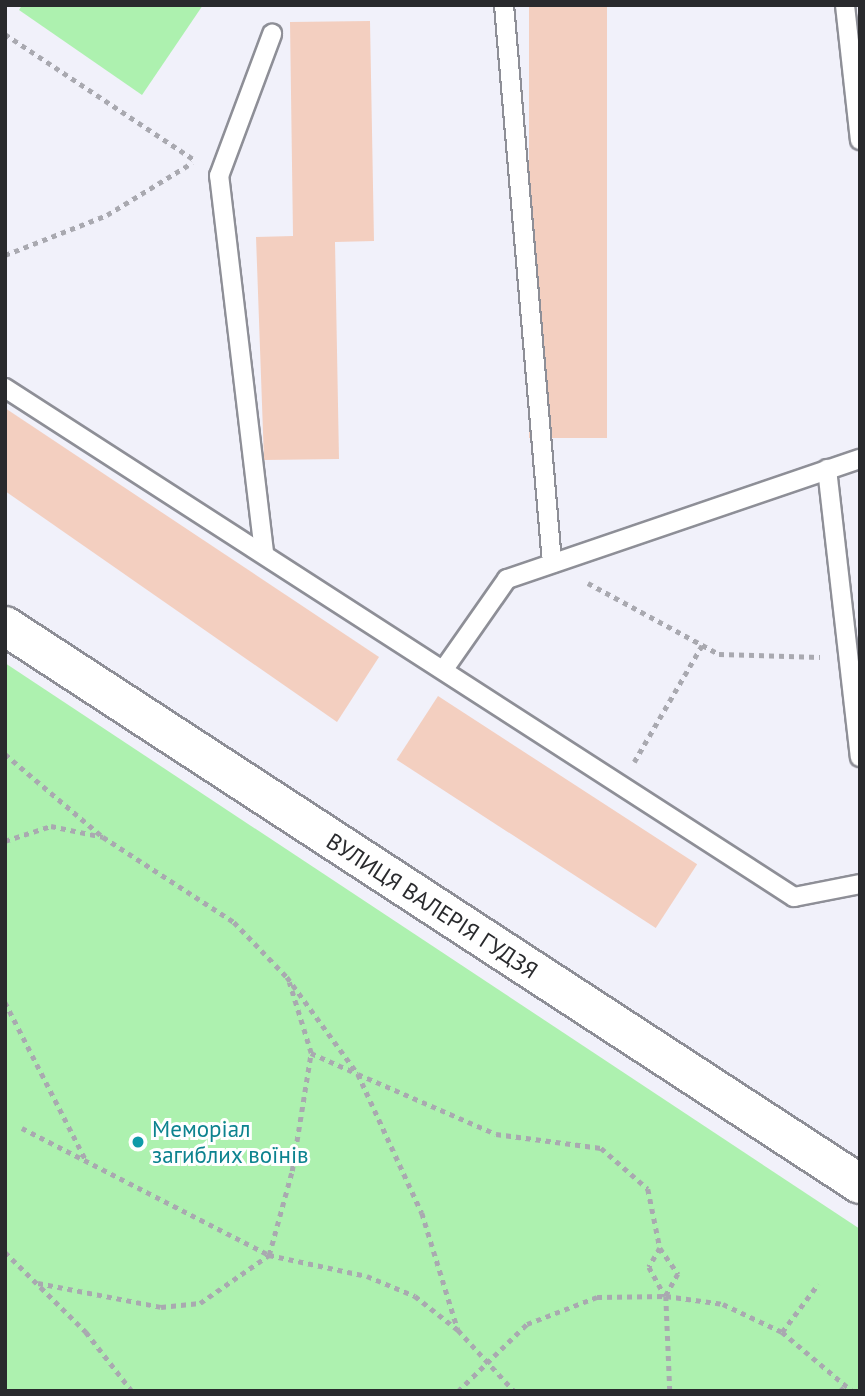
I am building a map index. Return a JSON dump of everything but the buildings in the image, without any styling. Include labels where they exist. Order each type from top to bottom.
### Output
[{"type":"street","name":"ВУЛИЦЯ ВАЛЕРІЯ ГУДЗЯ","points":[[5,626],[860,1184]]},
{"type":"lane","points":[[504,5],[552,563]]},
{"type":"lane","points":[[845,5],[860,140]]},
{"type":"lane","points":[[264,552],[219,176],[272,34]]},
{"type":"lane","points":[[5,388],[264,552],[794,897],[860,884]]},
{"type":"lane","points":[[443,669],[507,579],[860,459]]},
{"type":"lane","points":[[827,469],[860,757]]},
{"type":"path","points":[[5,34],[219,176]]},
{"type":"path","points":[[5,255],[107,215],[196,161]]},
{"type":"path","points":[[552,563],[719,654],[849,658]]},
{"type":"path","points":[[621,784],[702,645]]},
{"type":"path","points":[[5,754],[103,837],[234,922],[287,978],[358,1074],[422,1213],[458,1330]]},
{"type":"path","points":[[5,841],[51,826],[103,837]]},
{"type":"path","points":[[38,1283],[161,1307],[187,1304],[234,1285],[269,1255],[292,1171],[311,1053],[287,978]]},
{"type":"path","points":[[5,1002],[87,1161]]},
{"type":"path","points":[[311,1053],[496,1134],[601,1149],[648,1189],[660,1248],[678,1274],[666,1296]]},
{"type":"path","points":[[22,1128],[269,1255],[367,1276],[415,1296],[458,1330],[514,1391]]},
{"type":"path","points":[[660,1248],[649,1267],[666,1296],[670,1391]]},
{"type":"path","points":[[5,1252],[38,1283],[132,1391]]},
{"type":"path","points":[[782,1332],[818,1284]]},
{"type":"path","points":[[458,1391],[486,1360],[527,1324],[597,1297],[666,1296],[723,1304],[782,1332],[852,1391]]},
{"type":"path","points":[[841,1391],[846,1385]]},
{"type":"green space","points":[[22,5],[203,5],[142,95],[19,10]]},
{"type":"green space","points":[[5,663],[860,1229],[860,1391],[5,1391]]},
{"type":"place","name":"Меморіал загиблих воїнів","points":[[138,1142]]}]
